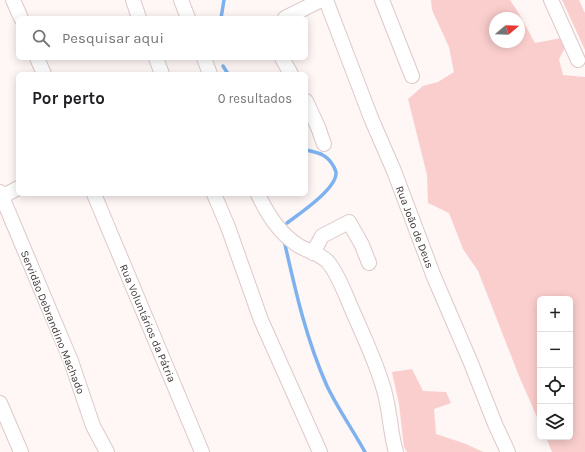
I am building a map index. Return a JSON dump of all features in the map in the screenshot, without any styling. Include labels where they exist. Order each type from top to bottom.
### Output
[{"type":"lane","points":[[13,0],[20,16]]},
{"type":"lane","points":[[133,0],[138,16]]},
{"type":"lane","points":[[181,0],[187,16]]},
{"type":"lane","points":[[289,16],[321,0]]},
{"type":"lane","name":"Rua João de Deus","points":[[326,0],[371,118],[394,171],[434,277],[472,363],[495,424],[508,452]]},
{"type":"lane","points":[[382,0],[412,76]]},
{"type":"lane","points":[[551,0],[578,60]]},
{"type":"lane","points":[[38,60],[43,72]]},
{"type":"lane","points":[[157,60],[161,72]]},
{"type":"lane","points":[[205,60],[209,72]]},
{"type":"lane","points":[[283,60],[291,72]]},
{"type":"lane","points":[[308,106],[324,144]]},
{"type":"lane","points":[[1,196],[16,189]]},
{"type":"lane","name":"Servidão Debrandino Machado","points":[[1,196],[71,362],[93,426],[107,452]]},
{"type":"lane","name":"Rua Voluntários da Pátria","points":[[95,196],[202,452]]},
{"type":"lane","points":[[215,196],[228,227],[261,320],[320,452]]},
{"type":"lane","points":[[259,196],[270,218],[275,224],[297,244],[322,257],[334,273],[362,333],[384,390],[396,452]]},
{"type":"lane","points":[[313,253],[322,236],[349,222],[369,263]]},
{"type":"lane","points":[[0,404],[21,452]]},
{"type":"shaded area","points":[[431,0],[510,0],[518,12],[489,12],[489,48],[525,48],[525,25],[535,43],[561,38],[566,46],[559,59],[563,75],[585,77],[585,452],[552,452],[547,440],[573,440],[573,296],[537,296],[537,417],[519,376],[478,271],[463,249],[449,213],[428,203],[427,175],[408,99],[423,86],[438,82],[454,72],[449,47],[432,10]]},
{"type":"shaded area","points":[[562,0],[579,0],[585,13],[585,50]]},
{"type":"shaded area","points":[[412,369],[423,391],[446,392],[451,403],[434,409],[436,434],[466,444],[483,452],[407,452],[404,447],[399,404],[392,372]]},
{"type":"waterway","points":[[221,16],[224,0]]},
{"type":"waterway","points":[[223,66],[227,72]]},
{"type":"waterway","points":[[287,223],[325,193],[335,178],[336,172],[328,159],[319,153],[308,150]]},
{"type":"waterway","points":[[284,240],[292,277],[313,350],[331,395],[365,452]]}]
